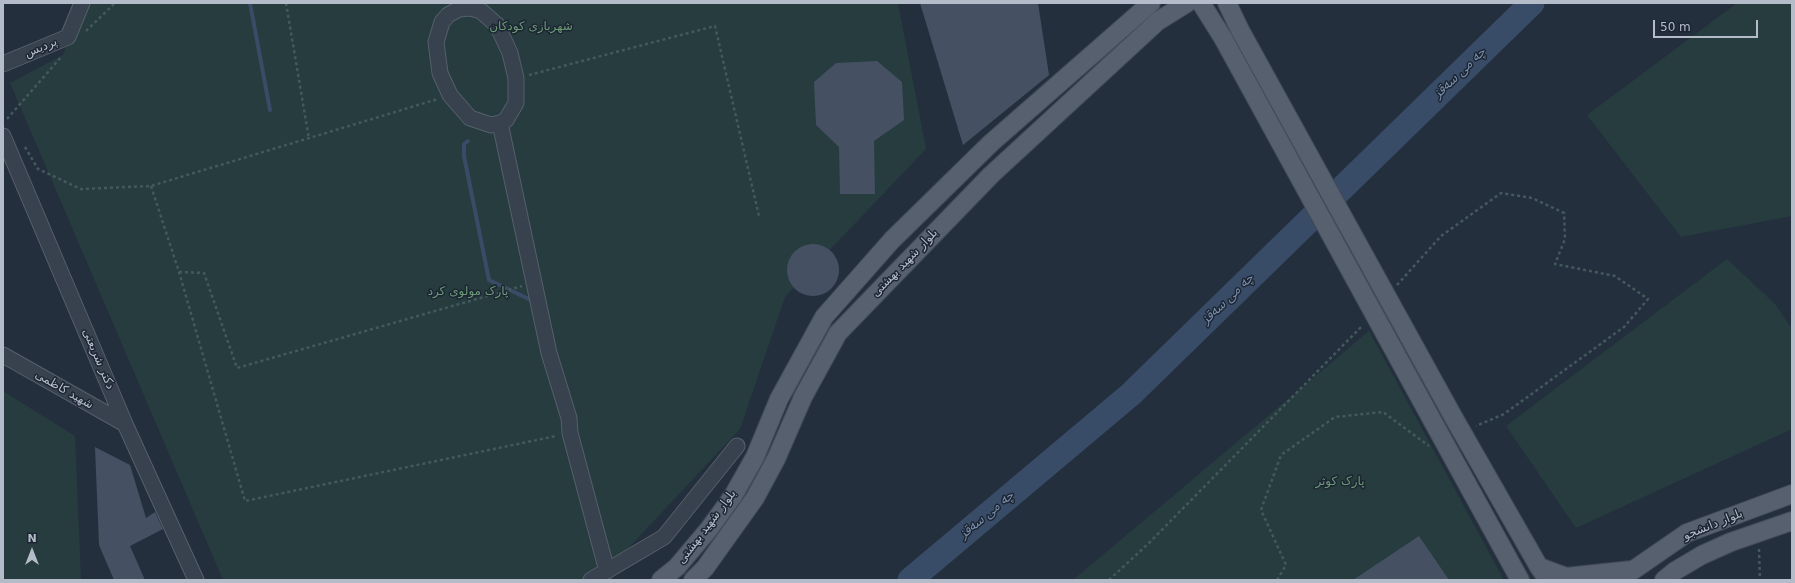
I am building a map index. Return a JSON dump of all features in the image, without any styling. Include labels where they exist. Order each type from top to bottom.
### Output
[{"type":"main road","name":"بلوار شهید بهشتی","points":[[661,580],[677,567],[709,529],[733,496],[755,457],[779,399],[824,317],[892,240],[991,143],[1150,3]]},
{"type":"main road","name":"بلوار شهید بهشتی","points":[[693,580],[705,568],[755,498],[776,459],[803,397],[838,332],[991,175],[1158,21],[1187,3]]},
{"type":"main road","points":[[1201,3],[1223,38],[1520,580]]},
{"type":"main road","points":[[1227,3],[1240,30],[1455,420],[1544,574],[1566,577],[1626,575]]},
{"type":"main road","name":"بلوار دانشجو","points":[[1626,575],[1687,533],[1792,494]]},
{"type":"main road","name":"بلوار دانشجو","points":[[1664,580],[1675,571],[1702,555],[1731,542],[1792,521]]},
{"type":"street","name":"پردیس","points":[[3,64],[68,37],[82,3]]},
{"type":"street","points":[[458,6],[481,11],[497,25],[510,53],[516,78],[516,103],[506,120],[491,125],[470,118],[450,96],[440,73],[436,42],[442,22],[458,6]]},
{"type":"street","points":[[500,123],[549,353],[569,418],[570,433],[608,571]]},
{"type":"street","name":"دکتر شریعتی","points":[[7,131],[125,424],[196,580]]},
{"type":"street","name":"شهید کاظمی","points":[[3,355],[125,424]]},
{"type":"street","points":[[591,580],[664,537],[737,446]]},
{"type":"path","points":[[84,34],[115,3]]},
{"type":"path","points":[[286,3],[309,139]]},
{"type":"path","points":[[516,78],[715,26],[759,216],[761,216]]},
{"type":"path","points":[[3,121],[7,119],[63,55]]},
{"type":"path","points":[[23,144],[38,170],[81,189],[151,186],[450,96]]},
{"type":"path","points":[[7,119],[7,131]]},
{"type":"path","points":[[151,186],[179,272],[245,501],[570,433]]},
{"type":"path","points":[[179,272],[204,273],[237,368],[535,282]]},
{"type":"path","points":[[1759,532],[1760,580]]},
{"type":"green space","name":"پارک مولوی کرد","points":[[83,3],[898,3],[926,149],[785,297],[740,429],[607,571],[591,580],[223,580],[10,83],[63,55]]},
{"type":"green space","points":[[1737,3],[1792,3],[1792,216],[1681,237],[1587,115]]},
{"type":"green space","points":[[1727,259],[1775,304],[1792,329],[1792,429],[1576,528],[1506,426]]},
{"type":"green space","name":"پارک کوثر","points":[[1369,331],[1504,580],[1073,580]]},
{"type":"green space","points":[[3,391],[75,436],[81,580],[3,580]]},
{"type":"building","points":[[920,3],[1038,3],[1049,75],[963,145]]},
{"type":"building","points":[[877,61],[902,82],[904,120],[874,141],[875,194],[840,194],[839,147],[816,125],[814,82],[836,63]]},
{"type":"building","points":[[813,244],[827,248],[835,256],[839,270],[835,284],[827,292],[813,296],[799,292],[791,284],[787,270],[791,256],[799,248]]},
{"type":"building","points":[[95,447],[130,465],[146,518],[155,512],[163,529],[130,546],[145,580],[114,580],[99,545]]},
{"type":"building","points":[[1419,536],[1449,580],[1353,580]]},
{"type":"waterway","points":[[250,3],[270,110]]},
{"type":"waterway","name":"چە می سەقز","points":[[910,580],[1131,394],[1532,3]]},
{"type":"waterway","points":[[468,141],[464,144],[464,156],[489,280],[535,302]]},
{"type":"park label","name":"شهربازی کودکان","points":[[531,27]]}]
